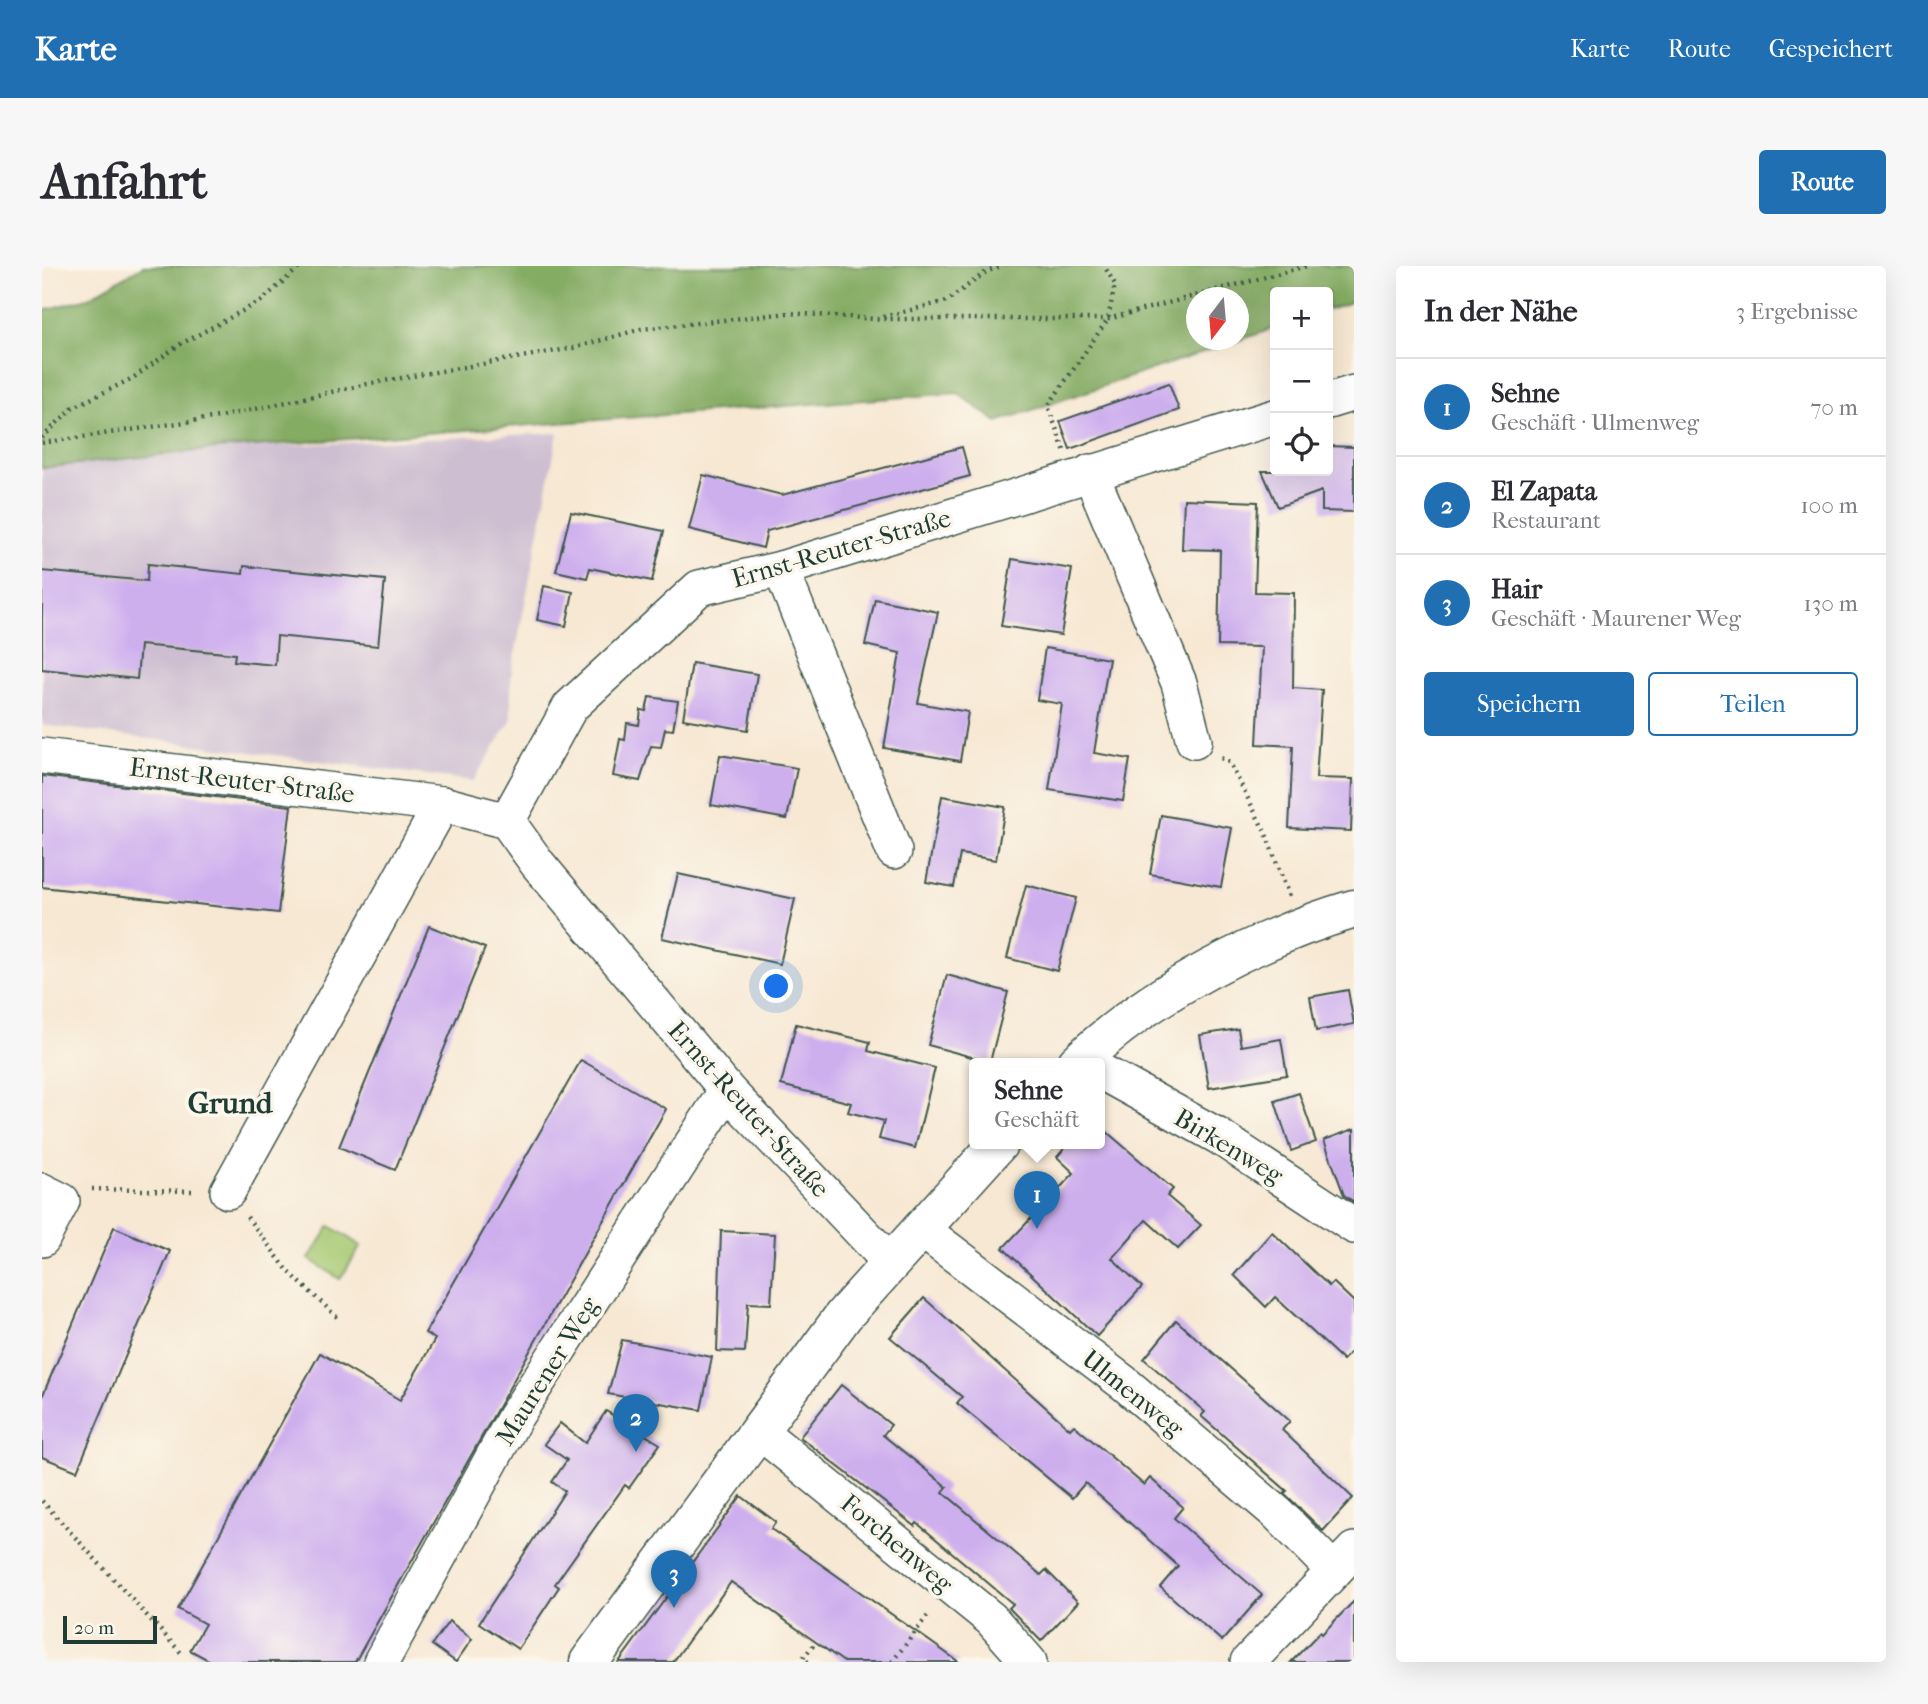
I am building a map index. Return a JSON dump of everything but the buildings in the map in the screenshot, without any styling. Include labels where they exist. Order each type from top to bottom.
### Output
[{"type":"street","points":[[1333,399],[1354,393]]},
{"type":"street","name":"Ernst-Reuter-Straße","points":[[507,821],[570,707],[699,588],[781,569],[1270,418]]},
{"type":"street","points":[[1090,472],[1178,683],[1194,741]]},
{"type":"street","points":[[781,569],[894,851]]},
{"type":"street","name":"Ernst-Reuter-Straße","points":[[42,756],[442,804],[507,821],[537,863],[727,1090],[890,1262]]},
{"type":"street","points":[[228,1191],[442,804]]},
{"type":"street","points":[[1092,1058],[1142,1012],[1213,967],[1300,926],[1354,909]]},
{"type":"street","name":"Birkenweg","points":[[1105,1074],[1217,1136],[1354,1226]]},
{"type":"street","name":"Maurener Weg","points":[[381,1662],[515,1416],[727,1090]]},
{"type":"street","points":[[589,1662],[844,1315],[993,1149]]},
{"type":"street","points":[[42,1239],[52,1196]]},
{"type":"street","name":"Ulmenweg","points":[[920,1229],[1124,1383],[1278,1514],[1344,1560]]},
{"type":"street","name":"Forchenweg","points":[[759,1431],[990,1619],[1029,1662]]},
{"type":"street","points":[[1248,1662],[1344,1560]]},
{"type":"path","points":[[42,441],[72,408],[133,378],[179,345],[261,301],[301,266]]},
{"type":"path","points":[[876,319],[947,301],[986,272],[1002,266]]},
{"type":"path","points":[[1090,472],[1068,459],[1048,405],[1108,319],[1115,284],[1104,266]]},
{"type":"path","points":[[42,441],[219,417],[367,384],[573,348],[641,329],[789,313],[876,319],[1108,319],[1307,266]]},
{"type":"path","points":[[1194,741],[1230,762],[1266,834],[1300,926]]},
{"type":"path","points":[[52,1196],[89,1189],[228,1191],[289,1272],[340,1319]]},
{"type":"path","points":[[42,1501],[183,1655]]},
{"type":"path","points":[[892,1662],[950,1587]]},
{"type":"path","points":[[808,1662],[803,1658],[816,1642]]},
{"type":"shaded area","points":[[558,433],[511,675],[511,721],[473,781],[42,725],[42,468],[214,449]]},
{"type":"green space","points":[[143,266],[1354,266],[1354,301],[1333,308],[1333,287],[1270,287],[1270,330],[1249,337],[1249,287],[1186,287],[1186,350],[1210,350],[997,422],[957,393],[214,449],[42,468],[42,311],[88,298]]},
{"type":"green space","points":[[330,1226],[361,1246],[340,1279],[309,1259]]},
{"type":"place","name":"Sehne","points":[[1037,1229]]},
{"type":"place","name":"El Zapata","points":[[636,1452]]},
{"type":"place","name":"Hair","points":[[674,1608]]},
{"type":"district","name":"Grund","points":[[230,1103]]}]
